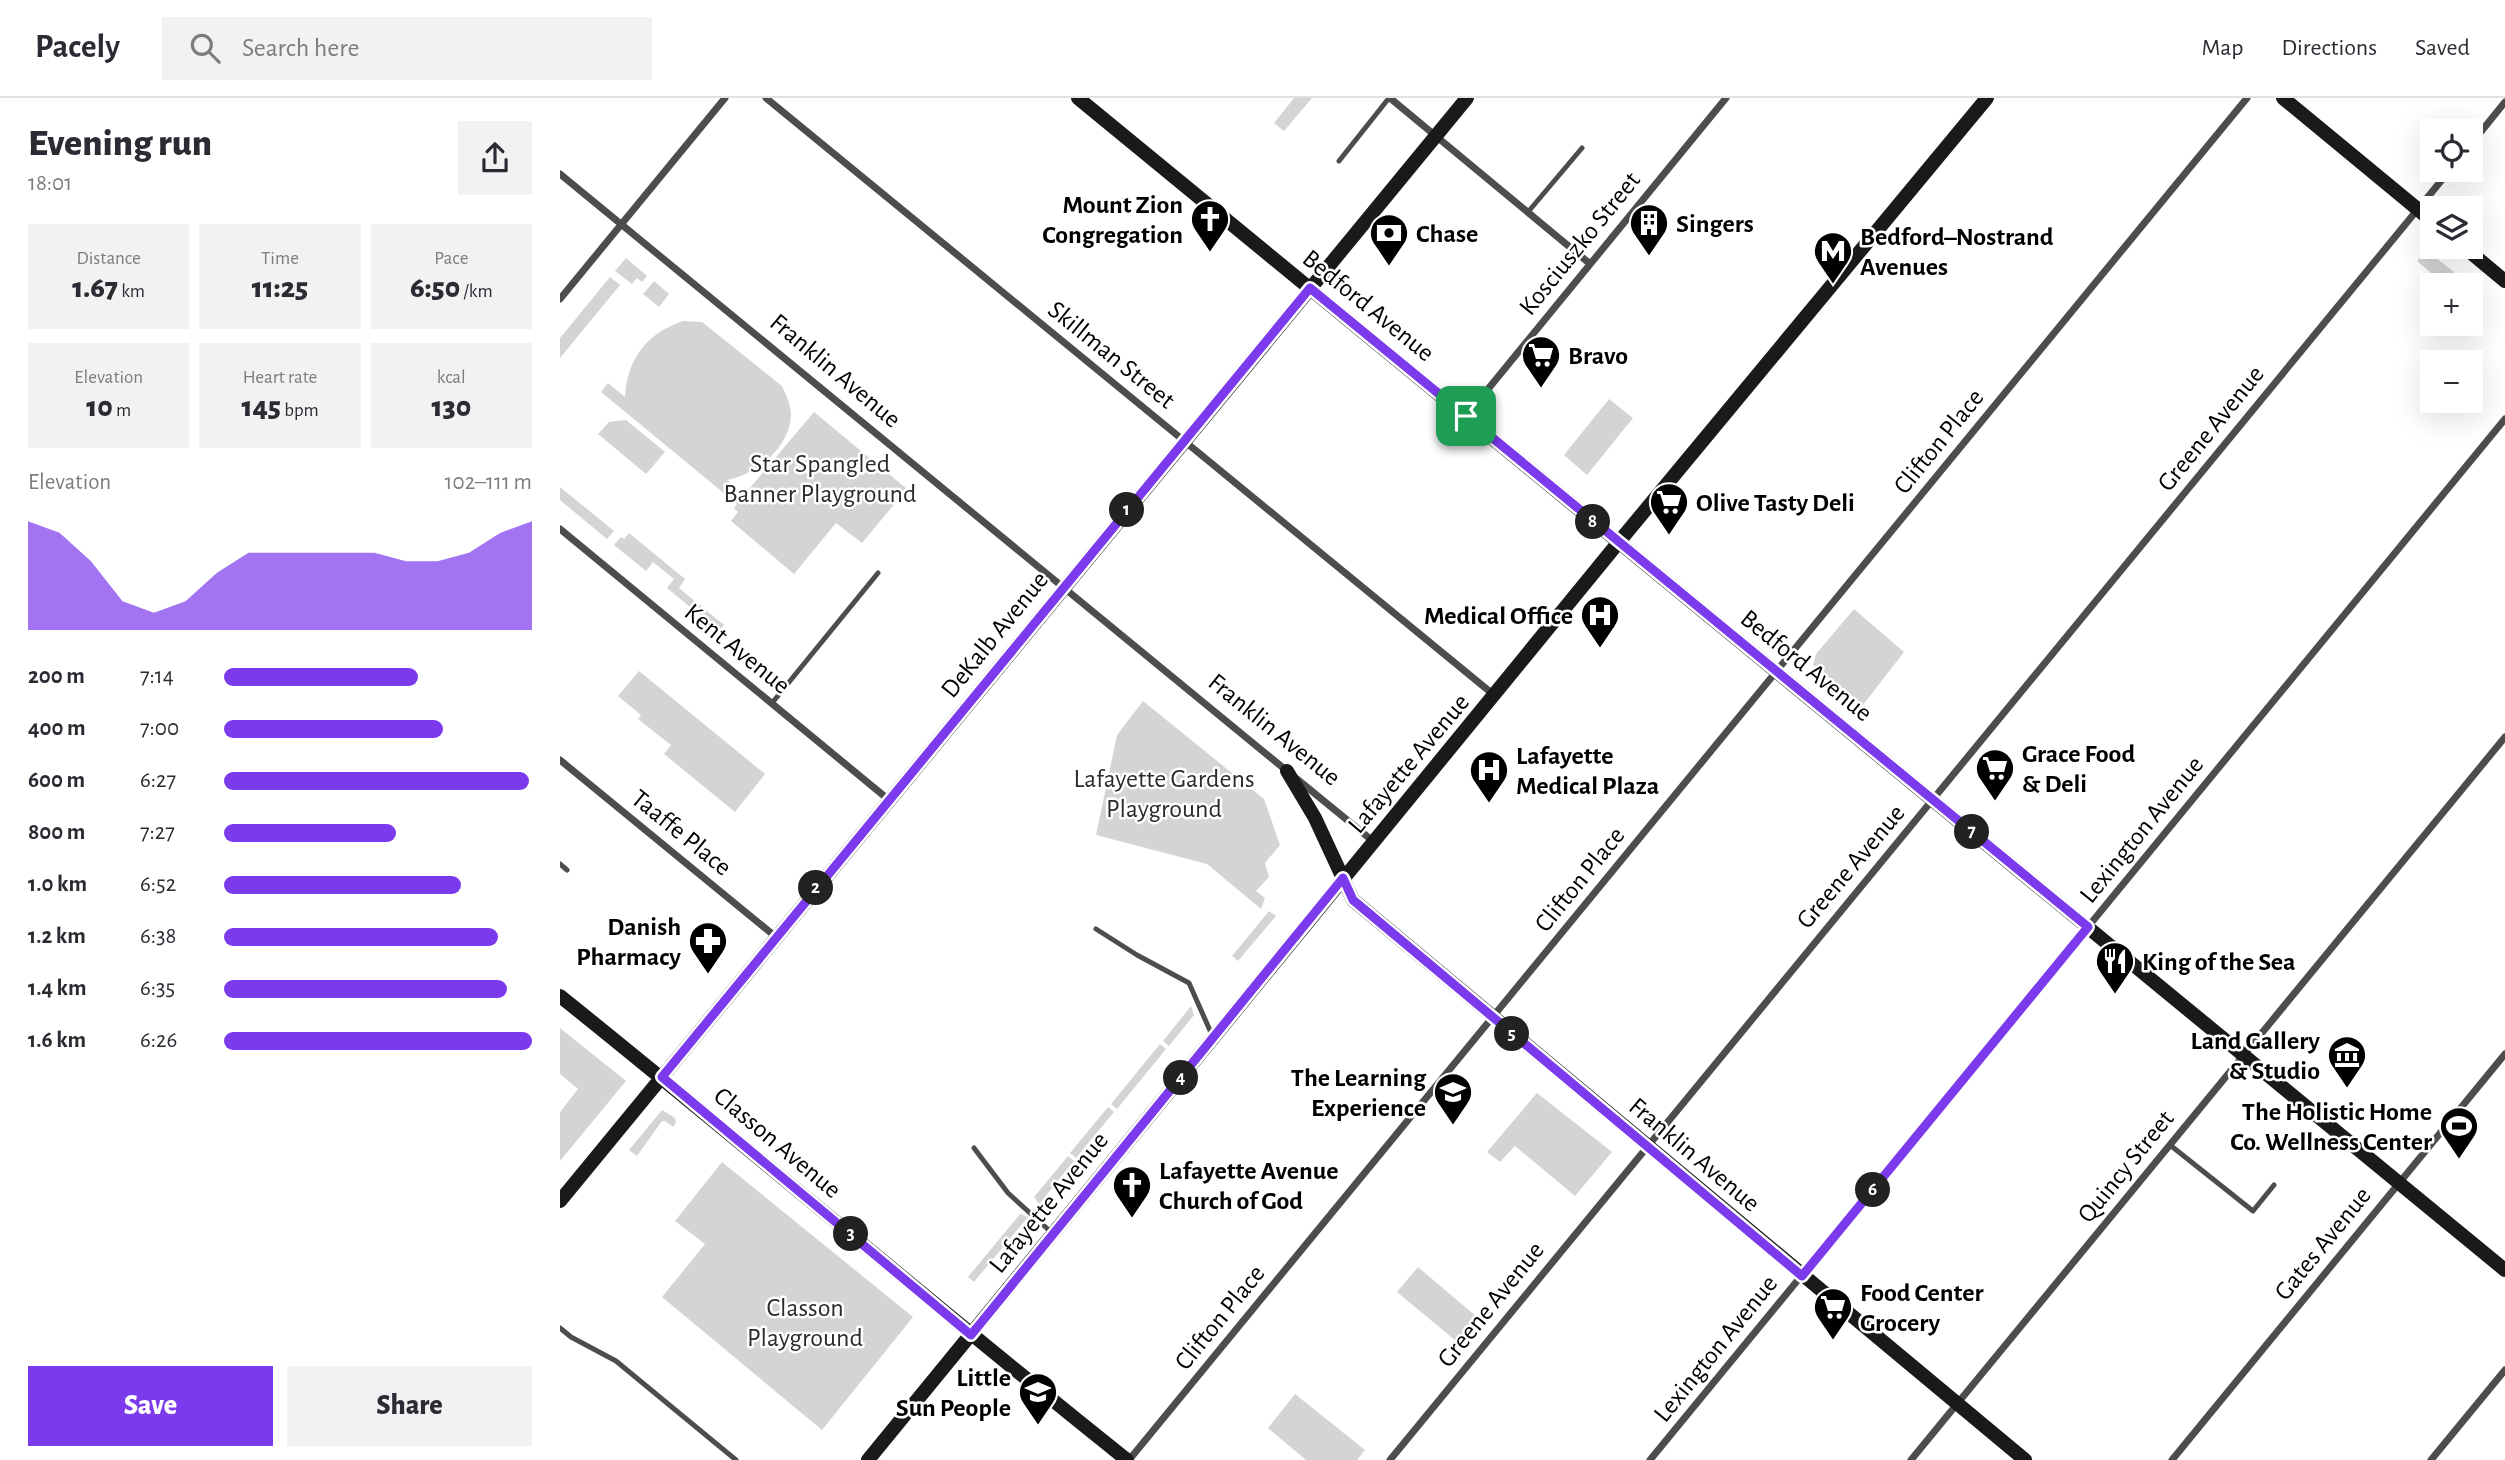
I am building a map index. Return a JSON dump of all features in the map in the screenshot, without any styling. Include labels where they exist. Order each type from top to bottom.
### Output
[{"type":"main road","name":"Bedford Avenue","points":[[1079,98],[2505,1270]]},
{"type":"main road","name":"DeKalb Avenue","points":[[560,1201],[1467,98]]},
{"type":"main road","name":"Lafayette Avenue","points":[[868,1460],[1343,878],[1986,98]]},
{"type":"main road","points":[[2283,98],[2420,211]]},
{"type":"main road","points":[[2478,259],[2505,281]]},
{"type":"main road","name":"Franklin Avenue","points":[[1287,771],[1315,818],[1353,900],[2025,1460]]},
{"type":"main road","name":"Classon Avenue","points":[[560,996],[662,1077],[971,1335],[1128,1460]]},
{"type":"street","points":[[560,299],[725,98]]},
{"type":"street","name":"Skillman Street","points":[[766,98],[1495,696]]},
{"type":"street","points":[[1390,98],[1589,263]]},
{"type":"street","name":"Kosciuszko Street","points":[[1466,416],[1726,98]]},
{"type":"street","name":"Clifton Place","points":[[1128,1460],[2247,98]]},
{"type":"street","points":[[2483,129],[2505,102]]},
{"type":"street","name":"Franklin Avenue","points":[[560,174],[1374,842]]},
{"type":"street","name":"Greene Avenue","points":[[1390,1460],[2440,182]]},
{"type":"street","name":"Lexington Avenue","points":[[1650,1460],[2505,419]]},
{"type":"street","name":"Kent Avenue","points":[[560,529],[889,800]]},
{"type":"street","name":"Quincy Street","points":[[1911,1460],[2505,737]]},
{"type":"street","name":"Taaffe Place","points":[[560,760],[776,937]]},
{"type":"street","name":"Gates Avenue","points":[[2172,1460],[2505,1054]]},
{"type":"street","points":[[2431,1460],[2505,1370]]},
{"type":"lane","points":[[1339,161],[1390,98]]},
{"type":"lane","points":[[1528,212],[1582,148]]},
{"type":"lane","points":[[772,703],[878,573]]},
{"type":"lane","points":[[560,864],[567,870]]},
{"type":"lane","points":[[1096,929],[1189,984],[1214,1038]]},
{"type":"lane","points":[[2170,1145],[2253,1211],[2274,1185]]},
{"type":"lane","points":[[974,1148],[1008,1192],[1053,1234]]},
{"type":"lane","points":[[560,1328],[571,1337],[616,1361],[736,1460]]},
{"type":"green space","points":[[1294,98],[1312,98],[1284,131],[1274,123]]},
{"type":"green space","points":[[2420,257],[2437,259],[2454,272],[2431,273],[2417,261]]},
{"type":"green space","points":[[626,258],[647,276],[642,282],[637,278],[632,284],[615,271]]},
{"type":"green space","points":[[610,277],[620,285],[560,358],[560,338]]},
{"type":"green space","points":[[654,281],[669,294],[659,307],[643,294]]},
{"type":"green space","name":"Star Spangled Banner Playground","points":[[683,321],[702,322],[782,386],[788,399],[791,413],[789,425],[779,448],[750,472],[727,480],[744,495],[814,412],[907,489],[862,543],[836,523],[794,574],[731,521],[738,512],[734,508],[737,504],[601,392],[608,383],[625,397],[630,371],[641,349],[659,333]]},
{"type":"green space","points":[[1609,399],[1633,418],[1587,475],[1564,455]]},
{"type":"green space","points":[[626,420],[665,452],[646,474],[598,434],[609,422]]},
{"type":"green space","points":[[560,487],[614,531],[607,539],[560,500]]},
{"type":"green space","points":[[629,533],[685,579],[679,588],[724,625],[719,631],[667,588],[674,579],[653,562],[646,571],[614,545]]},
{"type":"green space","points":[[1854,609],[1904,652],[1863,705],[1813,665],[1816,654]]},
{"type":"green space","points":[[639,671],[765,774],[735,812],[664,754],[671,745],[638,719],[641,715],[618,696]]},
{"type":"green space","name":"Lafayette Gardens Playground","points":[[1143,701],[1264,799],[1280,845],[1265,863],[1269,877],[1256,891],[1265,898],[1261,909],[1207,864],[1096,835],[1117,735]]},
{"type":"green space","points":[[1269,911],[1276,916],[1238,961],[1232,956]]},
{"type":"green space","points":[[1191,1006],[1194,1015],[1169,1046],[1163,1041]]},
{"type":"green space","points":[[560,1028],[626,1081],[560,1161],[560,1112],[578,1089],[560,1074]]},
{"type":"green space","points":[[1160,1044],[1166,1049],[1117,1109],[1111,1104]]},
{"type":"green space","points":[[1537,1093],[1612,1152],[1575,1196],[1515,1146],[1500,1162],[1487,1152]]},
{"type":"green space","points":[[1108,1107],[1114,1112],[1076,1158],[1070,1153]]},
{"type":"green space","points":[[662,1110],[675,1118],[676,1123],[673,1127],[662,1121],[637,1156],[629,1150]]},
{"type":"green space","points":[[1068,1156],[1074,1161],[1039,1204],[1034,1197]]},
{"type":"green space","name":"Classon Playground","points":[[722,1162],[913,1317],[822,1430],[662,1297],[705,1244],[675,1221]]},
{"type":"green space","points":[[1020,1214],[1028,1217],[974,1282],[968,1277]]},
{"type":"green space","points":[[1418,1267],[1477,1317],[1456,1341],[1397,1292]]},
{"type":"green space","points":[[1295,1394],[1365,1450],[1357,1460],[1306,1460],[1268,1428]]},
{"type":"place","name":"Mount Zion Congregation","points":[[1210,253]]},
{"type":"place","name":"Singers","points":[[1649,257]]},
{"type":"place","name":"Chase","points":[[1389,267]]},
{"type":"place","name":"Bedford–Nostrand Avenues","points":[[1833,285]]},
{"type":"place","name":"Bravo","points":[[1541,389]]},
{"type":"place","name":"Olive Tasty Deli","points":[[1669,536]]},
{"type":"place","name":"Medical Office","points":[[1600,649]]},
{"type":"place","name":"Grace Food & Deli","points":[[1995,802]]},
{"type":"place","name":"Lafayette Medical Plaza","points":[[1489,804]]},
{"type":"place","name":"Danish Pharmacy","points":[[708,975]]},
{"type":"place","name":"King of the Sea","points":[[2115,995]]},
{"type":"place","name":"Land Gallery & Studio","points":[[2347,1089]]},
{"type":"place","name":"The Learning Experience","points":[[1453,1126]]},
{"type":"place","name":"The Holistic Home Co. Wellness Center","points":[[2459,1160]]},
{"type":"place","name":"Lafayette Avenue Church of God","points":[[1132,1219]]},
{"type":"place","name":"Food Center Grocery","points":[[1833,1341]]},
{"type":"place","name":"Little Sun People","points":[[1038,1426]]},
{"type":"route","points":[[1310,288],[1466,416],[2088,927],[1802,1276],[1353,900],[1343,878],[971,1335],[662,1077],[1310,288]]}]
